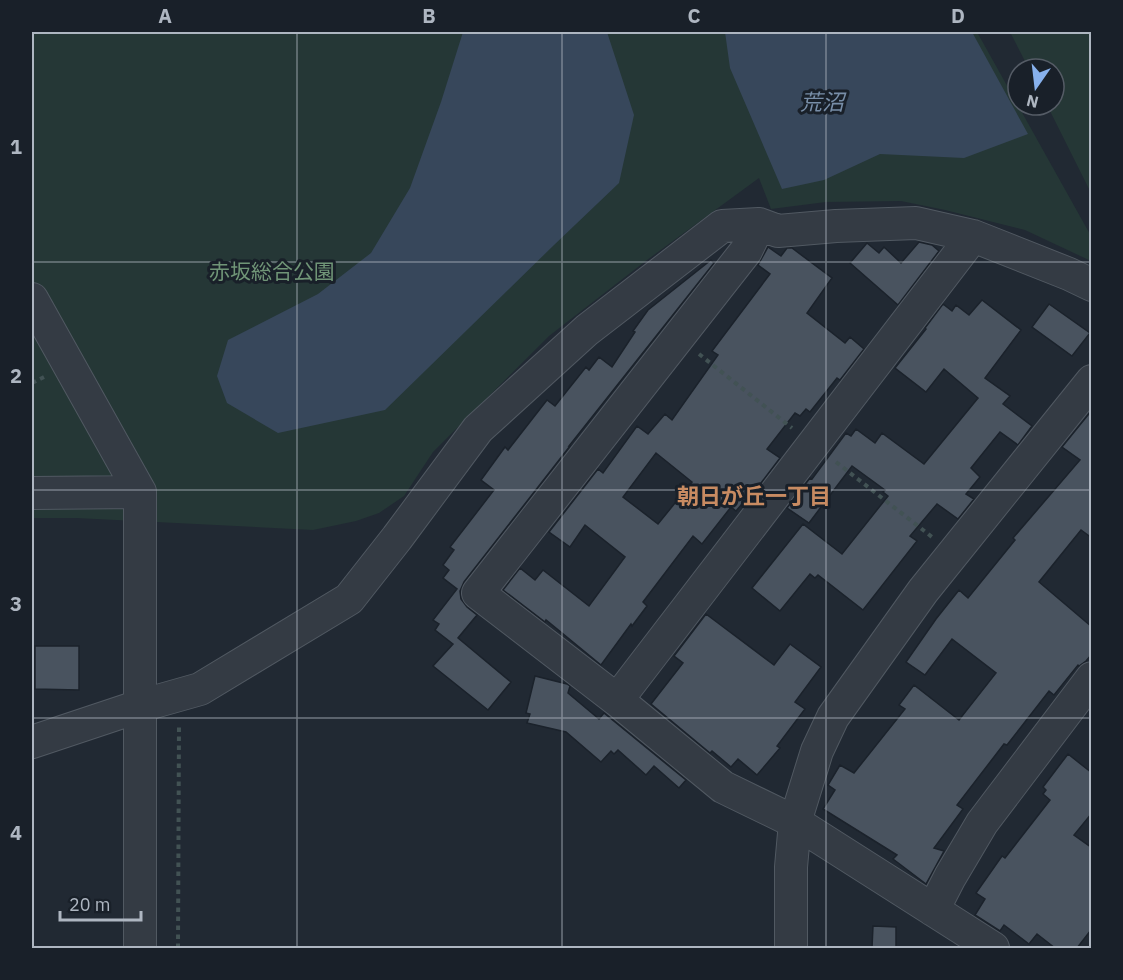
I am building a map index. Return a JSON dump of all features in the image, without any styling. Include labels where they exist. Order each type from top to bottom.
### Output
[{"type":"street","points":[[32,742],[140,706],[200,689],[350,599],[478,429],[586,330],[722,226],[759,224],[778,231],[916,223],[973,236],[1092,285]]},
{"type":"street","points":[[759,224],[746,251],[478,593],[617,700],[723,787],[795,822],[993,948]]},
{"type":"street","points":[[617,700],[973,236]]},
{"type":"street","points":[[32,299],[140,492],[140,948]]},
{"type":"street","points":[[791,948],[791,867],[795,822],[817,752],[833,717],[924,591],[1092,381]]},
{"type":"street","points":[[32,493],[140,492]]},
{"type":"street","points":[[933,910],[982,824],[1092,678]]},
{"type":"path","points":[[178,720],[178,948]]},
{"type":"green space","name":"赤坂総合公園","points":[[32,32],[977,32],[1006,84],[1006,117],[1024,117],[1091,236],[1091,261],[1025,230],[901,201],[826,202],[771,209],[759,178],[647,260],[549,336],[433,452],[404,496],[379,513],[356,521],[313,530],[76,518],[32,518]]},
{"type":"green space","points":[[1010,32],[1091,32],[1091,193],[1053,117],[1066,117],[1066,57],[1023,57]]},
{"type":"water","points":[[463,32],[607,32],[634,115],[619,183],[385,410],[278,433],[227,403],[217,376],[228,340],[318,294],[371,253],[410,188]]},
{"type":"water","name":"荒沼","points":[[725,32],[972,32],[1006,94],[1006,117],[1019,117],[1028,134],[964,158],[880,154],[824,180],[782,189],[730,68]]},
{"type":"building","points":[[919,242],[932,245],[939,251],[898,305],[850,263],[867,243],[879,253],[884,247],[901,263]]},
{"type":"building","points":[[768,247],[781,256],[787,248],[792,248],[832,278],[807,313],[845,343],[850,337],[864,349],[840,380],[837,378],[810,412],[806,409],[800,416],[795,413],[767,449],[780,458],[758,487],[736,511],[731,507],[702,544],[693,536],[643,602],[647,606],[601,665],[546,620],[545,622],[503,590],[520,568],[535,580],[543,570],[589,606],[625,557],[585,525],[570,547],[549,532],[598,469],[603,473],[637,426],[648,434],[665,414],[672,420],[718,355],[712,351],[770,274],[758,265]],"holes":[[[656,453],[692,482],[658,524],[623,497]]]},
{"type":"building","points":[[711,260],[714,263],[464,582],[460,591],[461,599],[477,615],[458,638],[511,682],[488,710],[433,666],[453,644],[435,630],[439,624],[433,620],[457,589],[443,578],[449,570],[443,565],[454,550],[450,547],[494,490],[481,480],[505,447],[508,450],[547,400],[555,406],[586,367],[589,370],[599,357],[612,367],[648,310]]},
{"type":"building","points":[[982,300],[1021,330],[985,378],[1010,396],[1003,404],[1032,426],[1018,445],[1000,432],[971,468],[980,477],[966,494],[974,499],[958,519],[937,504],[910,536],[917,541],[863,610],[818,575],[815,578],[810,574],[780,611],[752,588],[803,524],[842,554],[888,496],[883,492],[885,490],[852,466],[809,523],[787,508],[846,433],[851,436],[856,429],[875,443],[882,433],[924,464],[978,398],[944,369],[926,392],[895,368],[943,304],[952,311],[956,305],[969,315]]},
{"type":"building","points":[[1049,304],[1090,333],[1072,356],[1032,327]]},
{"type":"building","points":[[1092,410],[1092,538],[1081,530],[1039,582],[1092,627],[1092,654],[1078,665],[1054,695],[1049,691],[957,805],[963,809],[934,848],[944,851],[926,884],[893,859],[897,855],[823,809],[835,790],[828,785],[840,765],[854,773],[905,709],[899,705],[914,685],[959,720],[996,673],[952,639],[925,675],[906,662],[959,590],[968,598],[1015,540],[1013,538],[1080,460],[1062,447]]},
{"type":"building","points":[[706,614],[774,665],[790,644],[821,667],[795,702],[805,709],[777,746],[780,748],[757,775],[738,759],[731,767],[712,751],[710,753],[651,704],[683,663],[674,656]]},
{"type":"building","points":[[35,646],[79,646],[79,690],[35,689]]},
{"type":"building","points":[[535,676],[570,686],[568,693],[599,719],[604,713],[686,780],[679,788],[654,766],[646,775],[618,750],[614,754],[611,751],[601,762],[566,732],[527,723],[530,714],[526,713]]},
{"type":"building","points":[[1068,754],[1092,773],[1092,813],[1074,835],[1092,848],[1091,930],[1077,948],[1055,948],[1037,934],[1029,944],[1004,925],[1000,931],[975,915],[985,899],[976,893],[1002,856],[1005,858],[1050,800],[1043,794],[1046,790],[1043,787]]},
{"type":"building","points":[[873,926],[896,927],[896,948],[872,948]]},
{"type":"district","name":"朝日が丘一丁目","points":[[754,496]]}]
